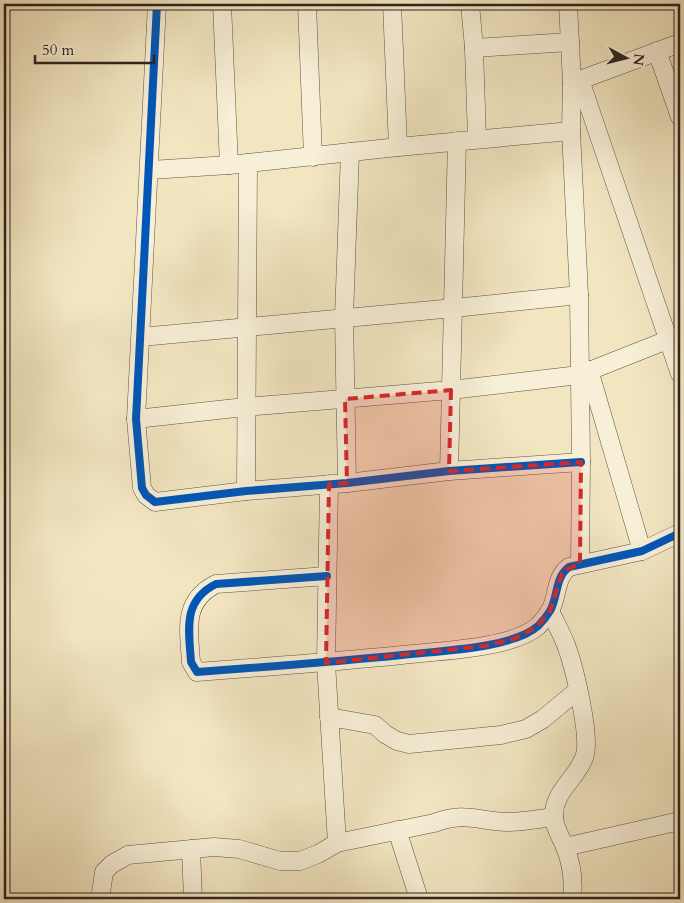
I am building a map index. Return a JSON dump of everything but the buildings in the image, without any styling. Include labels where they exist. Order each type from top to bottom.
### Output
[{"type":"street","points":[[157,4],[136,420],[142,488],[150,499],[155,502],[449,471],[581,462]]},
{"type":"street","points":[[222,4],[229,165]]},
{"type":"street","points":[[307,4],[314,156]]},
{"type":"street","points":[[392,4],[398,147]]},
{"type":"street","points":[[470,4],[474,48],[477,139]]},
{"type":"street","points":[[568,4],[570,42],[576,81],[674,338],[680,374]]},
{"type":"street","points":[[474,48],[570,42]]},
{"type":"street","points":[[576,81],[680,44]]},
{"type":"street","points":[[657,51],[680,117]]},
{"type":"street","points":[[576,81],[571,131],[584,372],[580,564]]},
{"type":"street","points":[[150,170],[229,165],[571,131]]},
{"type":"street","points":[[449,471],[457,141]]},
{"type":"street","points":[[347,483],[344,318],[350,152]]},
{"type":"street","points":[[246,491],[248,163]]},
{"type":"street","points":[[141,337],[579,295]]},
{"type":"street","points":[[136,420],[345,398],[451,390],[584,372],[674,338]]},
{"type":"street","points":[[584,372],[642,551]]},
{"type":"street","points":[[329,484],[326,663],[337,843]]},
{"type":"street","points":[[327,576],[216,584],[208,588],[196,600],[189,619],[191,662],[196,672],[326,663],[485,646],[514,638],[537,626],[550,611],[563,571],[569,567],[642,551],[680,533]]},
{"type":"street","points":[[550,611],[566,646],[578,690],[586,745],[586,755],[582,764],[560,793],[555,806],[554,818],[557,831],[565,847],[572,870],[574,882],[572,899]]},
{"type":"street","points":[[329,717],[375,725],[384,734],[397,741],[409,744],[501,735],[526,729],[543,719],[578,690]]},
{"type":"street","points":[[103,899],[101,893],[104,872],[112,864],[128,855],[214,847],[239,848],[280,861],[300,861],[318,854],[337,843],[460,816],[508,822],[554,818]]},
{"type":"street","points":[[565,847],[680,821]]},
{"type":"street","points":[[397,830],[418,899]]},
{"type":"street","points":[[191,848],[194,899]]},
{"type":"highlighted area","points":[[451,390],[449,471],[581,462],[580,564],[563,571],[550,611],[537,627],[514,639],[485,646],[326,663],[329,484],[347,483],[345,399]]},
{"type":"cycle path","points":[[157,4],[136,419],[142,488],[146,495],[155,502],[449,471],[581,462]]},
{"type":"cycle path","points":[[327,576],[216,584],[205,591],[197,599],[190,617],[191,662],[197,672],[473,648],[511,640],[526,634],[538,626],[544,619],[553,606],[561,576],[569,567],[642,551],[680,533]]}]
